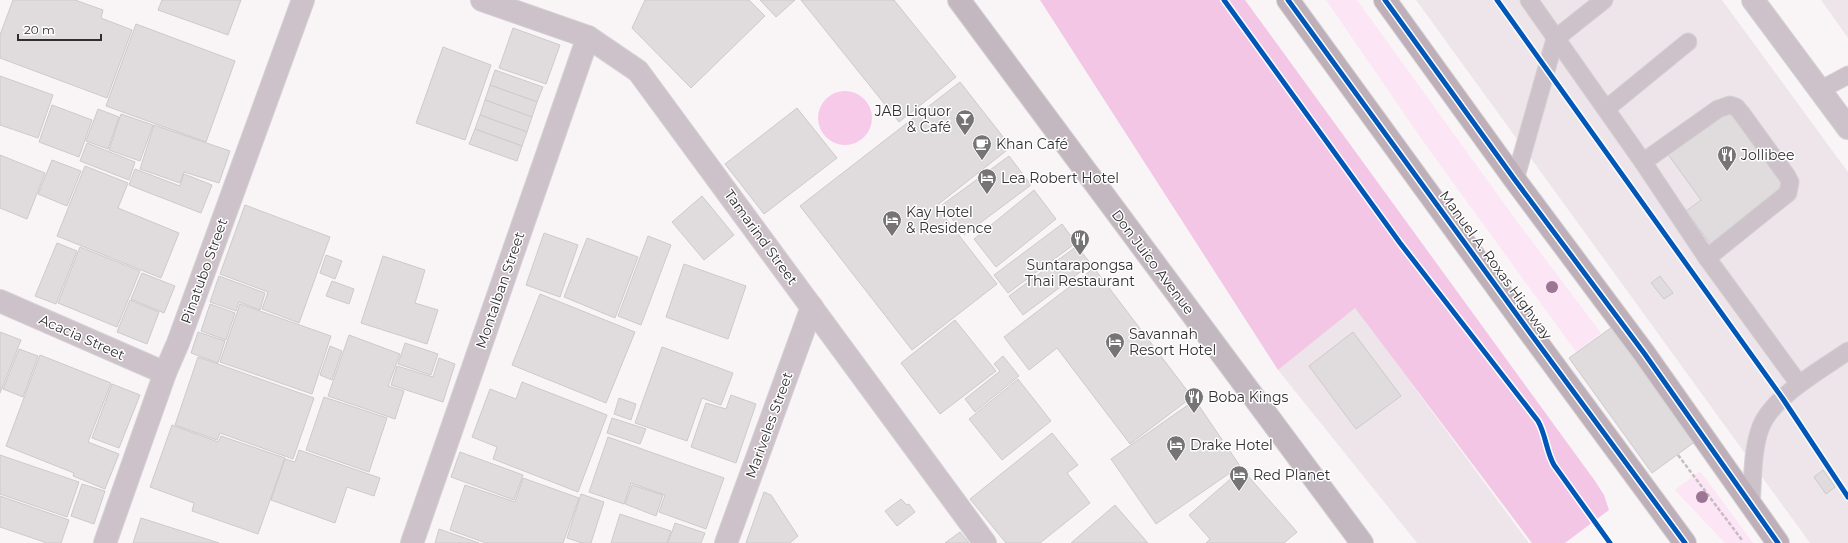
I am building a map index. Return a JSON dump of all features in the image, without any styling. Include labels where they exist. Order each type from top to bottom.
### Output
[{"type":"main road","name":"Don Juico Avenue","points":[[959,0],[1362,543]]},
{"type":"main road","name":"Manuel A. Roxas Highway","points":[[1288,0],[1519,318],[1685,543]]},
{"type":"main road","points":[[1385,0],[1515,180],[1644,353],[1778,543]]},
{"type":"street","name":"Pinatubo Street","points":[[105,543],[165,373],[178,343],[303,0]]},
{"type":"street","name":"Tamarind Street","points":[[482,0],[588,37],[638,71],[985,543]]},
{"type":"street","points":[[1753,0],[1848,128]]},
{"type":"street","name":"Montalban Street","points":[[412,543],[588,37]]},
{"type":"street","name":"Acacia Street","points":[[0,301],[165,373]]},
{"type":"street","name":"Mariveles Street","points":[[726,543],[812,307]]},
{"type":"lane","points":[[1528,0],[1643,162],[1707,258],[1799,384]]},
{"type":"lane","points":[[1515,180],[1555,39],[1604,0]]},
{"type":"lane","points":[[1606,109],[1688,42]]},
{"type":"lane","points":[[1820,90],[1848,75]]},
{"type":"lane","points":[[1643,162],[1718,109],[1730,105],[1736,107],[1742,114],[1787,176],[1790,182],[1788,193],[1707,258]]},
{"type":"lane","points":[[1751,505],[1757,441],[1760,429],[1772,410],[1799,384],[1848,351]]},
{"type":"path","points":[[1678,455],[1742,540]]},
{"type":"shaded area","points":[[1040,0],[1245,0],[1595,481],[1604,495],[1609,510],[1565,543],[1532,543],[1355,308],[1278,370]]},
{"type":"shaded area","points":[[1326,0],[1357,0],[1516,220],[1601,333],[1576,352],[1425,144]]},
{"type":"shaded area","points":[[1416,0],[1722,0],[1848,172],[1848,543],[1810,543]]},
{"type":"shaded area","points":[[1821,0],[1848,0],[1848,38]]},
{"type":"shaded area","points":[[840,91],[850,91],[860,95],[868,103],[872,113],[872,123],[868,133],[860,141],[850,145],[840,145],[830,141],[822,133],[818,123],[818,113],[822,103],[830,95]]},
{"type":"shaded area","points":[[1355,307],[1529,543],[1417,543],[1278,370]]},
{"type":"shaded area","points":[[1700,471],[1753,543],[1725,543],[1675,490]]},
{"type":"building","points":[[13,0],[75,0],[103,10],[101,18],[132,30],[107,98],[0,58],[0,35]]},
{"type":"building","points":[[162,0],[241,0],[228,35],[158,10]]},
{"type":"building","points":[[645,0],[749,0],[765,16],[691,88],[632,28]]},
{"type":"building","points":[[760,0],[795,0],[776,17]]},
{"type":"building","points":[[801,0],[894,0],[956,77],[899,122]]},
{"type":"building","points":[[136,24],[235,61],[206,142],[106,106]]},
{"type":"building","points":[[513,28],[560,45],[546,84],[499,68]]},
{"type":"building","points":[[443,47],[491,65],[465,140],[416,123]]},
{"type":"building","points":[[495,70],[543,87],[537,102],[490,85]]},
{"type":"building","points":[[0,76],[53,95],[38,138],[0,125]]},
{"type":"building","name":"Kay Hotel & Residence","points":[[960,82],[1011,147],[936,206],[997,284],[912,350],[800,206]]},
{"type":"building","points":[[490,85],[537,102],[532,117],[485,100]]},
{"type":"building","points":[[485,100],[532,117],[527,132],[480,115]]},
{"type":"building","points":[[52,105],[92,120],[79,157],[39,142]]},
{"type":"building","points":[[797,108],[837,158],[764,214],[725,164]]},
{"type":"building","points":[[98,109],[119,117],[108,149],[86,141]]},
{"type":"building","name":"Jollibee","points":[[1728,110],[1787,191],[1712,246],[1686,211],[1701,200],[1667,153]]},
{"type":"building","points":[[121,114],[153,125],[140,161],[109,150]]},
{"type":"building","points":[[480,115],[527,132],[522,146],[475,129]]},
{"type":"building","points":[[154,125],[230,151],[219,183],[184,172],[180,183],[140,169]]},
{"type":"building","points":[[475,129],[522,146],[517,161],[469,144]]},
{"type":"building","points":[[87,143],[135,162],[129,180],[80,161]]},
{"type":"building","points":[[0,155],[45,173],[27,219],[0,208]]},
{"type":"building","name":"Lea Robert Hotel","points":[[1009,156],[1031,185],[964,235],[942,205]]},
{"type":"building","points":[[52,160],[81,171],[67,206],[38,194]]},
{"type":"building","points":[[85,166],[128,183],[118,208],[179,233],[161,278],[57,236]]},
{"type":"building","points":[[135,169],[180,186],[184,174],[212,185],[201,213],[129,185]]},
{"type":"building","points":[[1034,190],[1056,219],[996,267],[974,239]]},
{"type":"building","points":[[702,196],[734,235],[704,260],[672,222]]},
{"type":"building","points":[[245,205],[330,237],[299,323],[262,309],[268,292],[220,274]]},
{"type":"building","points":[[1062,224],[1076,243],[1008,293],[994,275]]},
{"type":"building","points":[[544,233],[578,245],[560,297],[526,285]]},
{"type":"building","points":[[648,236],[671,245],[641,325],[618,316]]},
{"type":"building","points":[[587,238],[638,257],[615,318],[564,297]]},
{"type":"building","points":[[57,243],[77,251],[56,304],[35,296]]},
{"type":"building","points":[[1077,246],[1091,264],[1023,315],[1009,296]]},
{"type":"building","points":[[80,247],[140,271],[117,327],[58,303]]},
{"type":"building","points":[[326,255],[342,261],[335,279],[320,273]]},
{"type":"building","points":[[383,256],[425,270],[415,303],[438,310],[427,344],[361,323]]},
{"type":"building","points":[[684,264],[746,286],[728,339],[666,317]]},
{"type":"building","name":"Savannah Resort Hotel","points":[[1094,268],[1192,397],[1130,444],[1057,348],[1029,370],[1004,337]]},
{"type":"building","points":[[142,273],[175,286],[164,313],[131,299]]},
{"type":"building","points":[[219,276],[265,293],[260,310],[239,302],[236,311],[210,302]]},
{"type":"building","points":[[1660,276],[1673,293],[1664,299],[1651,283]]},
{"type":"building","points":[[332,281],[354,289],[349,304],[326,296]]},
{"type":"building","points":[[540,294],[635,332],[606,403],[512,365]]},
{"type":"building","points":[[130,300],[159,312],[147,344],[117,332]]},
{"type":"building","points":[[210,304],[235,313],[226,340],[201,331]]},
{"type":"building","points":[[240,304],[331,336],[312,394],[220,362]]},
{"type":"building","points":[[955,320],[996,371],[940,414],[901,363]]},
{"type":"building","points":[[1612,327],[1696,441],[1652,473],[1569,358]]},
{"type":"building","points":[[0,332],[21,340],[0,393]]},
{"type":"building","points":[[198,332],[225,341],[218,363],[191,353]]},
{"type":"building","points":[[1353,332],[1401,396],[1356,429],[1309,366]]},
{"type":"building","points":[[349,335],[400,354],[388,386],[404,391],[395,419],[328,396]]},
{"type":"building","points":[[405,343],[438,354],[431,375],[398,364]]},
{"type":"building","points":[[330,346],[342,351],[332,380],[320,375]]},
{"type":"building","points":[[662,347],[733,373],[721,405],[702,398],[687,441],[635,423]]},
{"type":"building","points":[[19,349],[38,356],[23,397],[3,389]]},
{"type":"building","points":[[40,355],[111,383],[88,442],[119,454],[105,489],[73,476],[74,473],[6,446]]},
{"type":"building","points":[[1003,356],[1019,376],[975,412],[965,399],[1000,371],[994,364]]},
{"type":"building","points":[[198,357],[314,398],[293,459],[220,433],[217,440],[175,425]]},
{"type":"building","points":[[439,358],[455,364],[443,402],[391,385],[397,366],[433,377]]},
{"type":"building","points":[[1018,379],[1051,421],[1002,460],[969,419]]},
{"type":"building","points":[[522,382],[607,415],[578,492],[493,459],[497,447],[472,437],[490,389],[516,399]]},
{"type":"building","points":[[112,384],[140,395],[119,448],[92,438]]},
{"type":"building","points":[[731,395],[756,404],[736,463],[691,447],[706,403],[726,409]]},
{"type":"building","points":[[324,397],[387,418],[369,472],[306,450]]},
{"type":"building","points":[[619,398],[636,404],[631,420],[614,414]]},
{"type":"building","name":"Drake Hotel","points":[[1195,400],[1240,466],[1156,524],[1111,459]]},
{"type":"building","points":[[612,418],[646,429],[640,444],[607,433]]},
{"type":"building","points":[[172,425],[218,442],[221,436],[285,458],[258,534],[192,511],[194,503],[150,487]]},
{"type":"building","points":[[1052,433],[1078,465],[1067,473],[1090,503],[1040,543],[1006,543],[970,499]]},
{"type":"building","points":[[608,437],[724,478],[706,529],[659,512],[665,495],[631,483],[624,504],[589,492]]},
{"type":"building","points":[[299,450],[380,478],[374,496],[347,487],[335,523],[271,500],[285,459],[295,462]]},
{"type":"building","points":[[460,452],[523,475],[514,500],[451,477]]},
{"type":"building","points":[[0,455],[79,482],[67,517],[0,494]]},
{"type":"building","name":"Red Planet","points":[[1242,469],[1297,532],[1284,543],[1206,543],[1210,539],[1189,515]]},
{"type":"building","points":[[1823,470],[1835,487],[1826,494],[1814,477]]},
{"type":"building","points":[[523,478],[579,498],[563,543],[486,543],[450,530],[465,485],[515,502]]},
{"type":"building","points":[[82,484],[105,491],[94,524],[71,516]]},
{"type":"building","points":[[632,485],[663,495],[656,516],[625,504]]},
{"type":"building","points":[[764,492],[771,495],[798,536],[790,543],[746,543]]},
{"type":"building","points":[[581,494],[604,502],[591,543],[582,543],[567,538]]},
{"type":"building","points":[[0,496],[69,520],[61,543],[47,543],[0,527]]},
{"type":"building","points":[[901,499],[907,505],[909,504],[915,512],[897,526],[885,511]]},
{"type":"building","points":[[1115,505],[1148,543],[1071,543]]},
{"type":"building","points":[[620,514],[671,531],[667,543],[611,543]]},
{"type":"building","points":[[141,518],[219,543],[133,543]]},
{"type":"building","points":[[675,523],[705,533],[701,543],[668,543]]},
{"type":"building","points":[[439,529],[479,543],[435,543]]},
{"type":"building","points":[[960,532],[969,543],[945,543]]},
{"type":"cycle path","points":[[1224,0],[1400,243],[1538,421],[1554,465],[1610,543]]},
{"type":"cycle path","points":[[1288,0],[1685,543]]},
{"type":"cycle path","points":[[1385,0],[1515,180],[1644,353],[1778,543]]},
{"type":"cycle path","points":[[1497,0],[1783,399],[1848,497]]},
{"type":"place","name":"JAB Liquor & Café","points":[[965,136]]},
{"type":"place","name":"Khan Café","points":[[982,161]]},
{"type":"place","name":"Jollibee","points":[[1727,172]]},
{"type":"place","name":"Lea Robert Hotel","points":[[987,195]]},
{"type":"place","name":"Kay Hotel & Residence","points":[[892,237]]},
{"type":"place","name":"Suntarapongsa Thai Restaurant","points":[[1080,256]]},
{"type":"place","name":"Savannah Resort Hotel","points":[[1115,359]]},
{"type":"place","name":"Boba Kings","points":[[1194,414]]},
{"type":"place","name":"Drake Hotel","points":[[1176,462]]},
{"type":"place","name":"Red Planet","points":[[1239,492]]}]
